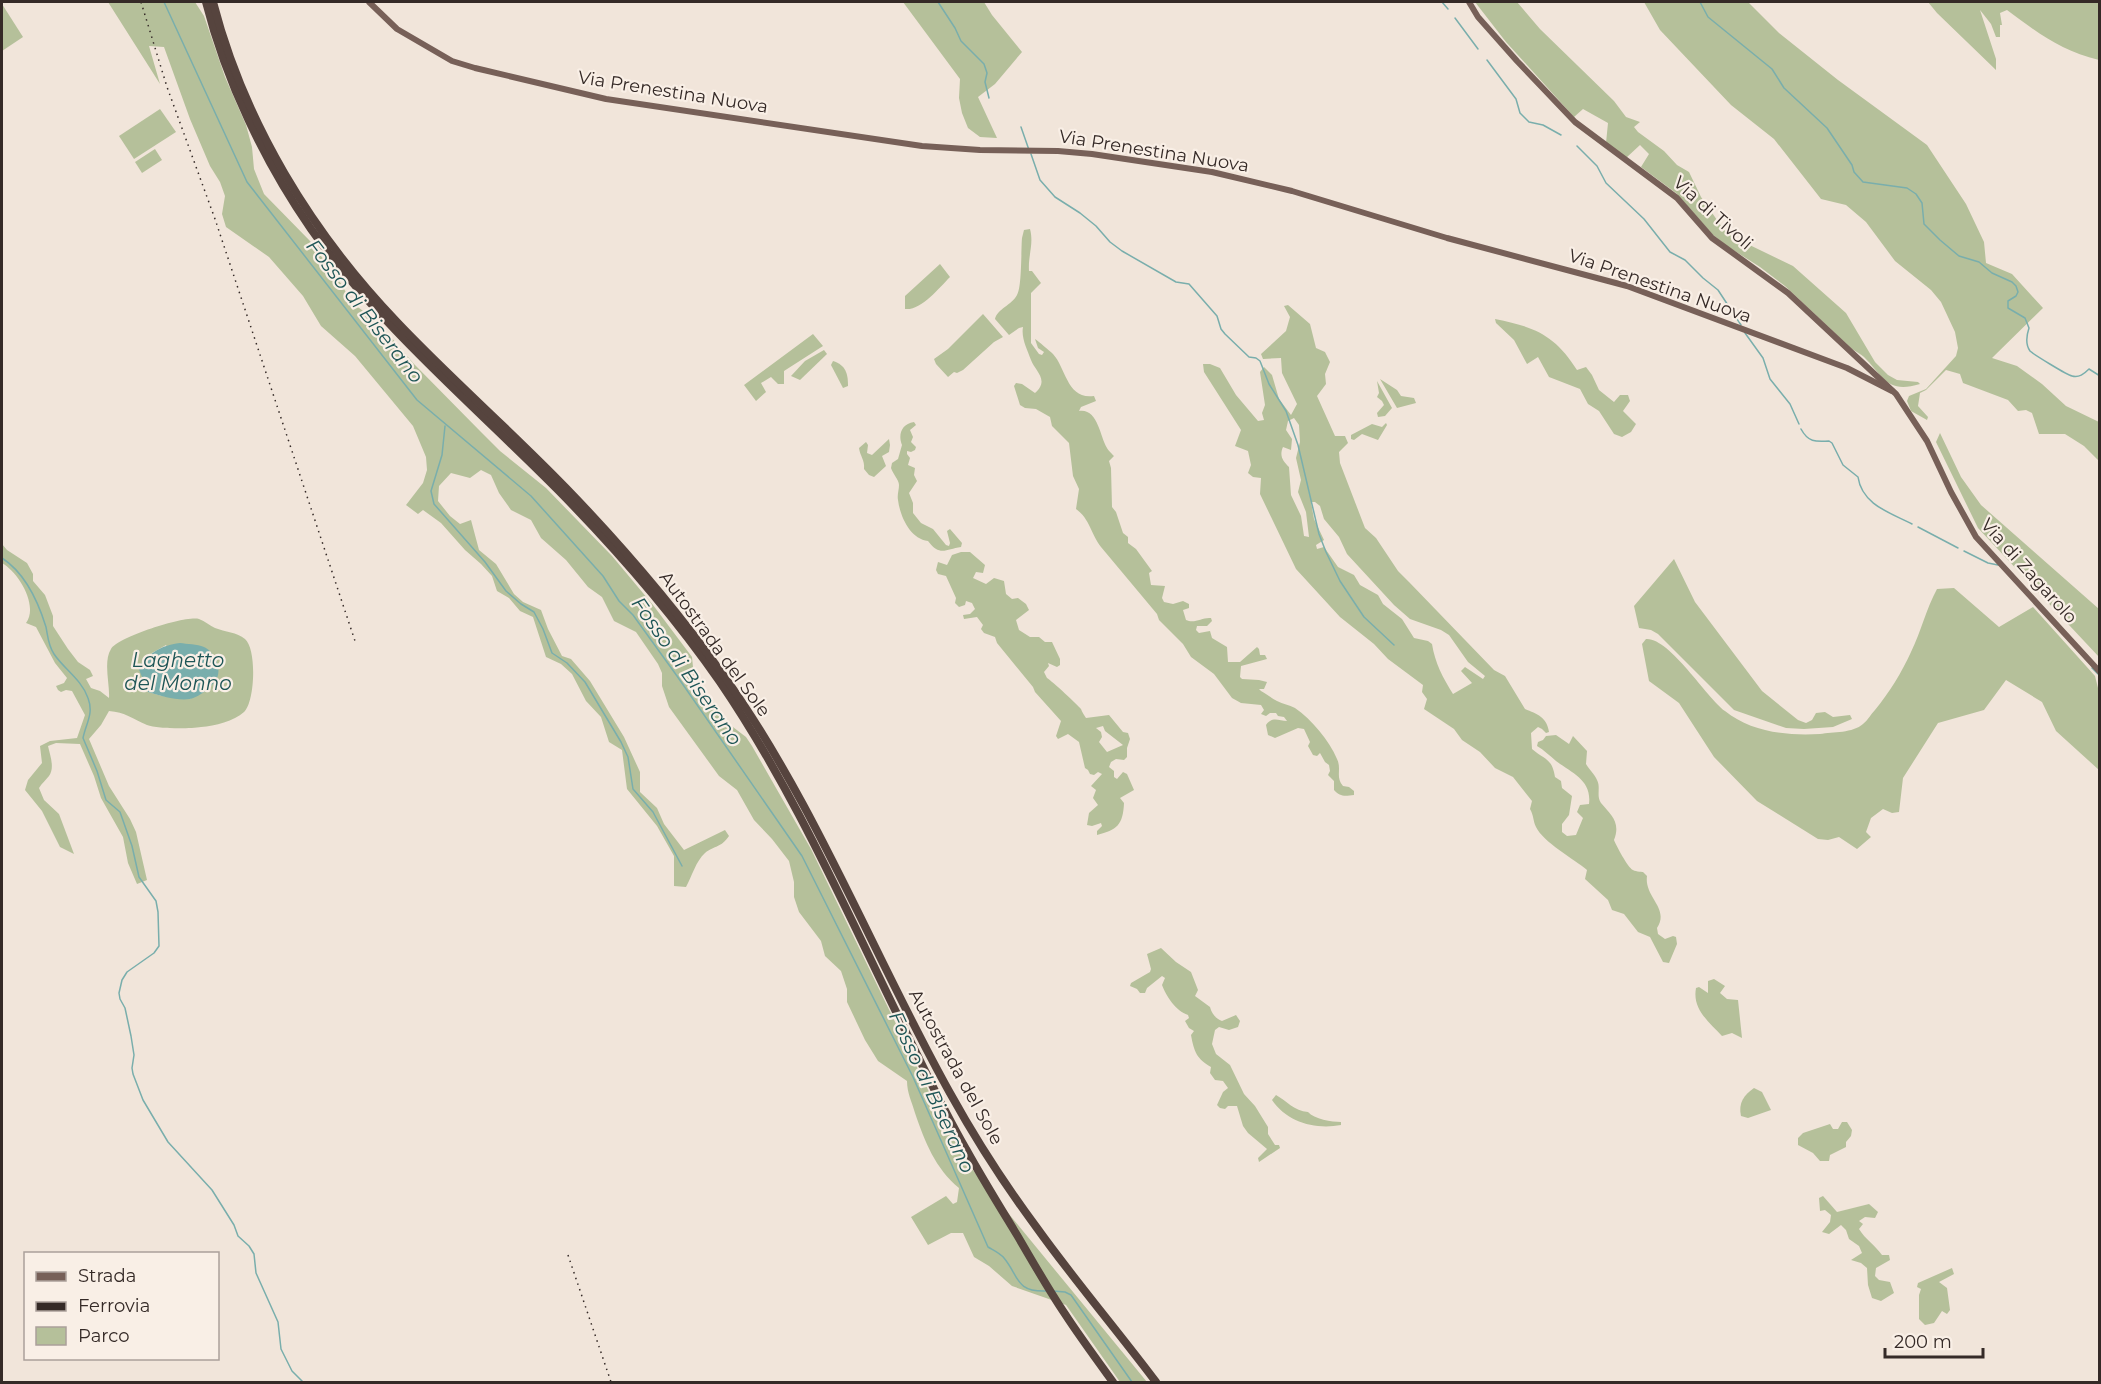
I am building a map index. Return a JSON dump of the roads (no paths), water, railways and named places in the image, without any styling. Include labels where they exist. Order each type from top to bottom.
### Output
[{"type":"highway","name":"Autostrada del Sole","points":[[206,2],[226,65],[249,118],[275,171],[310,228],[344,273],[388,323],[559,492],[629,567],[669,614],[724,690],[788,793],[822,857],[964,1146],[1054,1297],[1113,1383]]},
{"type":"highway","name":"Autostrada del Sole","points":[[213,2],[232,64],[254,115],[283,171],[330,243],[394,319],[564,486],[635,562],[675,610],[726,678],[795,790],[931,1057],[975,1135],[1040,1232],[1156,1383]]},
{"type":"main road","name":"Via Prenestina Nuova","points":[[369,2],[393,26],[452,61],[588,95],[912,145],[1092,154],[1206,171],[1303,194],[1447,238],[1627,286],[1844,367],[1892,391]]},
{"type":"main road","name":"Via di Tivoli","points":[[1469,2],[1478,17],[1575,122],[1677,198],[1710,236],[1788,293],[1892,391]]},
{"type":"main road","name":"Via di Zagarolo","points":[[1892,391],[1928,441],[1972,532],[2100,672]]},
{"type":"water","name":"Laghetto del Monno","points":[[180,643],[201,646],[210,651],[219,671],[217,679],[207,690],[190,699],[175,699],[148,692],[138,667],[156,650]]},
{"type":"waterway","name":"Fosso di Biserano","points":[[164,2],[247,182],[417,400],[531,496],[603,576],[619,601],[633,615],[677,676],[802,856],[913,1077],[988,1247],[1004,1258],[1023,1286],[1036,1291],[1046,1291]]},
{"type":"waterway","points":[[938,2],[961,41],[984,64],[989,98]]},
{"type":"waterway","points":[[1442,2],[1448,9]]},
{"type":"waterway","points":[[1700,2],[1708,17],[1772,69],[1784,88],[1827,128],[1852,165],[1854,172],[1863,182],[1907,188],[1916,194],[1922,203],[1924,224],[1940,240],[1959,256],[1979,262],[1992,273],[2016,286],[2018,292],[2008,301],[2008,308],[2025,318],[2029,328],[2027,342],[2030,351],[2072,376],[2081,375],[2089,369],[2100,376]]},
{"type":"waterway","points":[[1455,18],[1478,49]]},
{"type":"waterway","points":[[1487,60],[1516,99],[1520,113],[1529,122],[1543,125],[1561,135]]},
{"type":"waterway","points":[[1021,127],[1029,150]]},
{"type":"waterway","points":[[1577,146],[1597,166],[1606,183],[1644,219],[1670,252],[1685,260],[1718,290],[1741,325]]},
{"type":"waterway","points":[[1031,154],[1040,180],[1055,197],[1080,213],[1122,251],[1176,282],[1189,284],[1217,316],[1225,334],[1249,357],[1260,361],[1269,384],[1286,411],[1298,445],[1319,534],[1326,552],[1340,581],[1364,617],[1394,645]]},
{"type":"waterway","points":[[1745,333],[1763,358],[1770,379],[1790,404],[1799,424]]},
{"type":"waterway","points":[[445,426],[442,455],[431,491],[434,504],[485,562],[506,591],[534,612],[552,653],[567,663],[585,682],[628,757],[633,789],[653,812],[682,866]]},
{"type":"waterway","points":[[1801,429],[1812,440],[1832,443],[1843,465],[1858,477],[1865,495],[1887,512],[1912,524]]},
{"type":"waterway","points":[[1918,527],[1958,548]]},
{"type":"waterway","points":[[1964,551],[1988,563],[1998,565]]},
{"type":"waterway","points":[[2,558],[17,571],[30,588],[43,617],[52,651],[85,692],[90,709],[83,738],[106,800],[120,812],[132,846],[139,877],[156,901],[159,946],[154,953],[127,972],[122,980],[119,993],[131,1036],[134,1055],[133,1074],[143,1100],[168,1142],[212,1190],[234,1225],[238,1236],[254,1254],[256,1273],[278,1322],[281,1349],[292,1371],[303,1382]]},
{"type":"waterway","points":[[2092,668],[2100,676]]},
{"type":"waterway","name":"Fosso di Biserano","points":[[1053,1291],[1071,1295],[1132,1382]]},
{"type":"railway","points":[[141,2],[167,87],[215,219],[355,641]]},
{"type":"railway","points":[[568,1255],[611,1382]]}]
